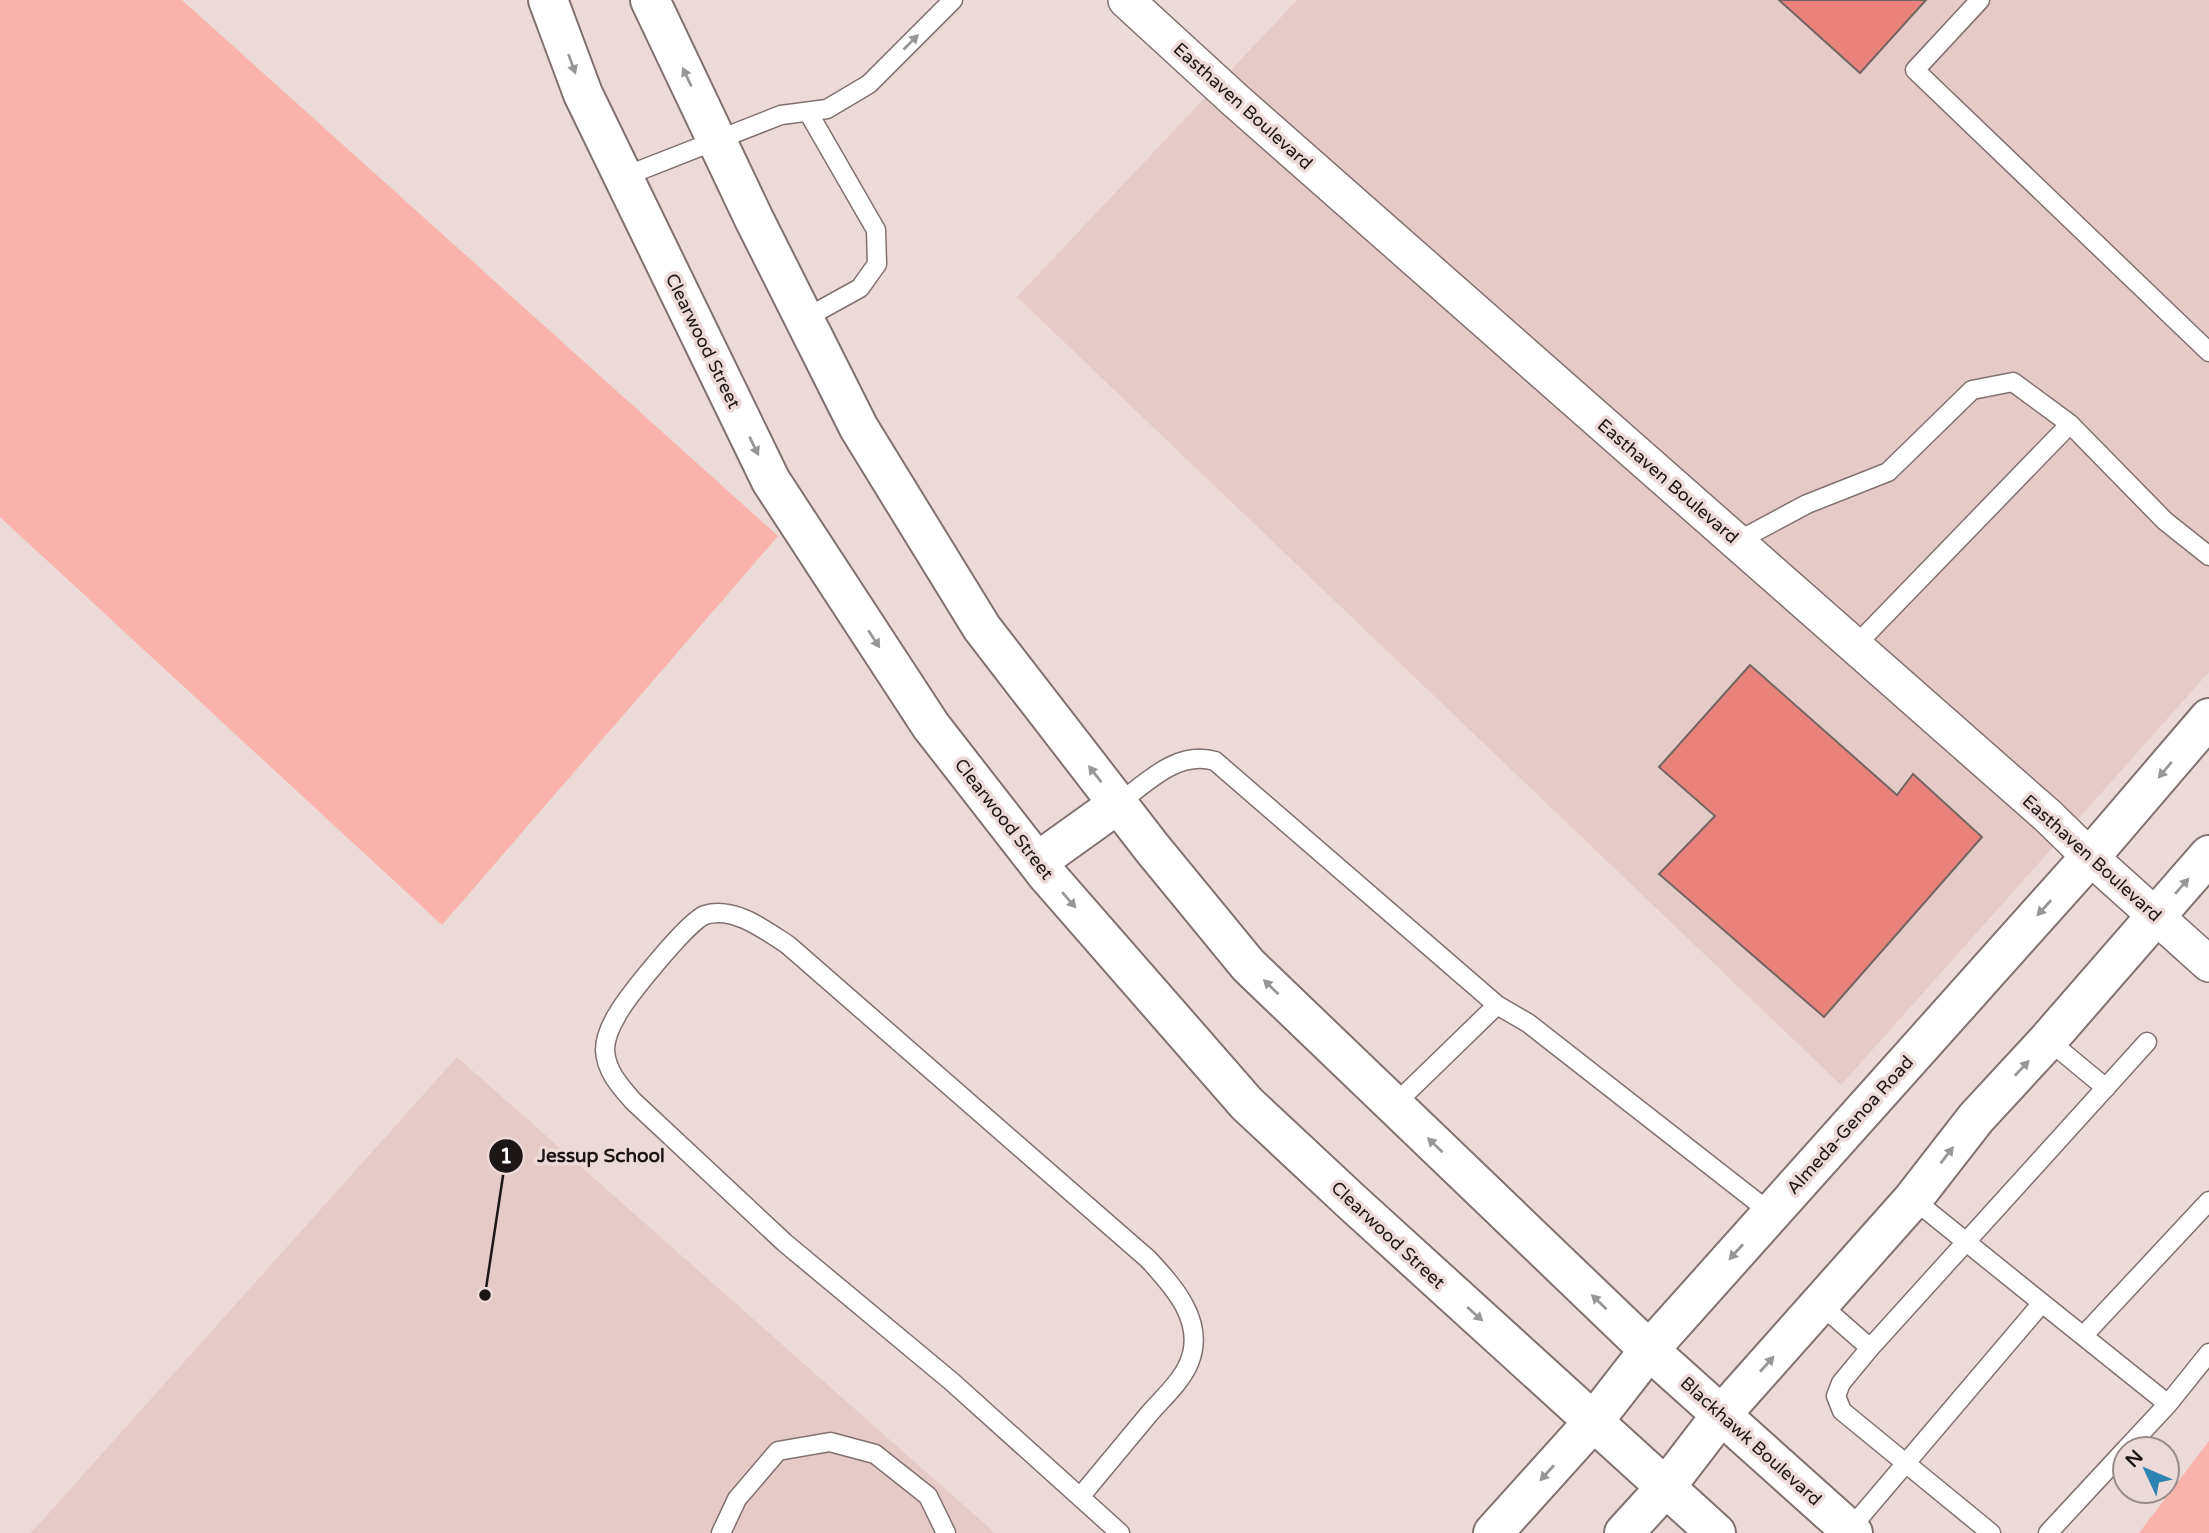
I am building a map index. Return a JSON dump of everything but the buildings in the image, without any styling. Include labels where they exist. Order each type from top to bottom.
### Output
[{"type":"main road","name":"Clearwood Street","points":[[548,0],[583,94],[771,481],[931,726],[1037,862],[1247,1104],[1665,1488]]},
{"type":"main road","points":[[650,0],[859,428],[982,628],[1118,804],[1248,965],[1648,1350]]},
{"type":"main road","name":"Almeda-Genoa Road","points":[[1493,1533],[1593,1422],[1648,1350],[2090,858],[2209,718]]},
{"type":"main road","points":[[1037,862],[1118,804]]},
{"type":"main road","points":[[1624,1533],[1665,1488],[1721,1415],[1913,1199],[1976,1118],[2048,1040],[2209,855]]},
{"type":"main road","name":"Blackhawk Boulevard","points":[[1648,1350],[1851,1531]]},
{"type":"main road","points":[[1665,1488],[1716,1533]]},
{"type":"street","name":"Easthaven Boulevard","points":[[1126,0],[1235,100],[2049,817],[2090,858],[2209,964]]},
{"type":"lane","points":[[623,177],[781,115],[827,109],[869,84],[953,0]]},
{"type":"lane","points":[[1980,0],[1915,70],[2209,352]]},
{"type":"lane","points":[[804,319],[860,288],[877,264],[876,230],[808,111]]},
{"type":"lane","points":[[1736,542],[1807,504],[1888,472],[1972,390],[2013,382],[2070,424],[2165,521],[2209,556]]},
{"type":"lane","points":[[1855,646],[2070,424]]},
{"type":"lane","points":[[1118,804],[1178,762],[1203,758],[1215,761],[1497,1005],[1528,1023],[1771,1213]]},
{"type":"lane","points":[[1080,1497],[1189,1363],[1193,1339],[1189,1317],[1177,1291],[1148,1259],[788,945],[748,919],[704,915],[685,930],[618,1014],[608,1033],[605,1048],[607,1064],[617,1082],[633,1101],[785,1243],[951,1381],[1120,1533]]},
{"type":"lane","points":[[1394,1105],[1497,1005]]},
{"type":"lane","points":[[2048,1040],[2106,1088]]},
{"type":"lane","points":[[1991,1533],[1842,1411],[1836,1396],[1841,1383],[1870,1348],[2147,1042]]},
{"type":"lane","points":[[1913,1199],[2168,1404]]},
{"type":"lane","points":[[2083,1336],[2209,1201]]},
{"type":"lane","points":[[1820,1304],[1870,1348]]},
{"type":"lane","points":[[1851,1531],[2042,1304]]},
{"type":"lane","points":[[2139,1435],[2209,1353]]},
{"type":"lane","points":[[721,1533],[737,1499],[778,1451],[830,1442],[875,1454],[928,1496],[946,1533]]},
{"type":"lane","points":[[2048,1533],[2111,1465]]},
{"type":"shaded area","points":[[0,0],[182,0],[778,536],[442,925],[0,517]]},
{"type":"shaded area","points":[[1297,0],[2209,0],[2209,672],[1841,1085],[1017,297]]},
{"type":"shaded area","points":[[457,1057],[995,1533],[31,1533]]},
{"type":"shaded area","points":[[2209,1441],[2209,1533],[2139,1533],[2160,1505],[2181,1505],[2181,1478]]},
{"type":"place","name":"Jessup School","points":[[485,1295]]}]
